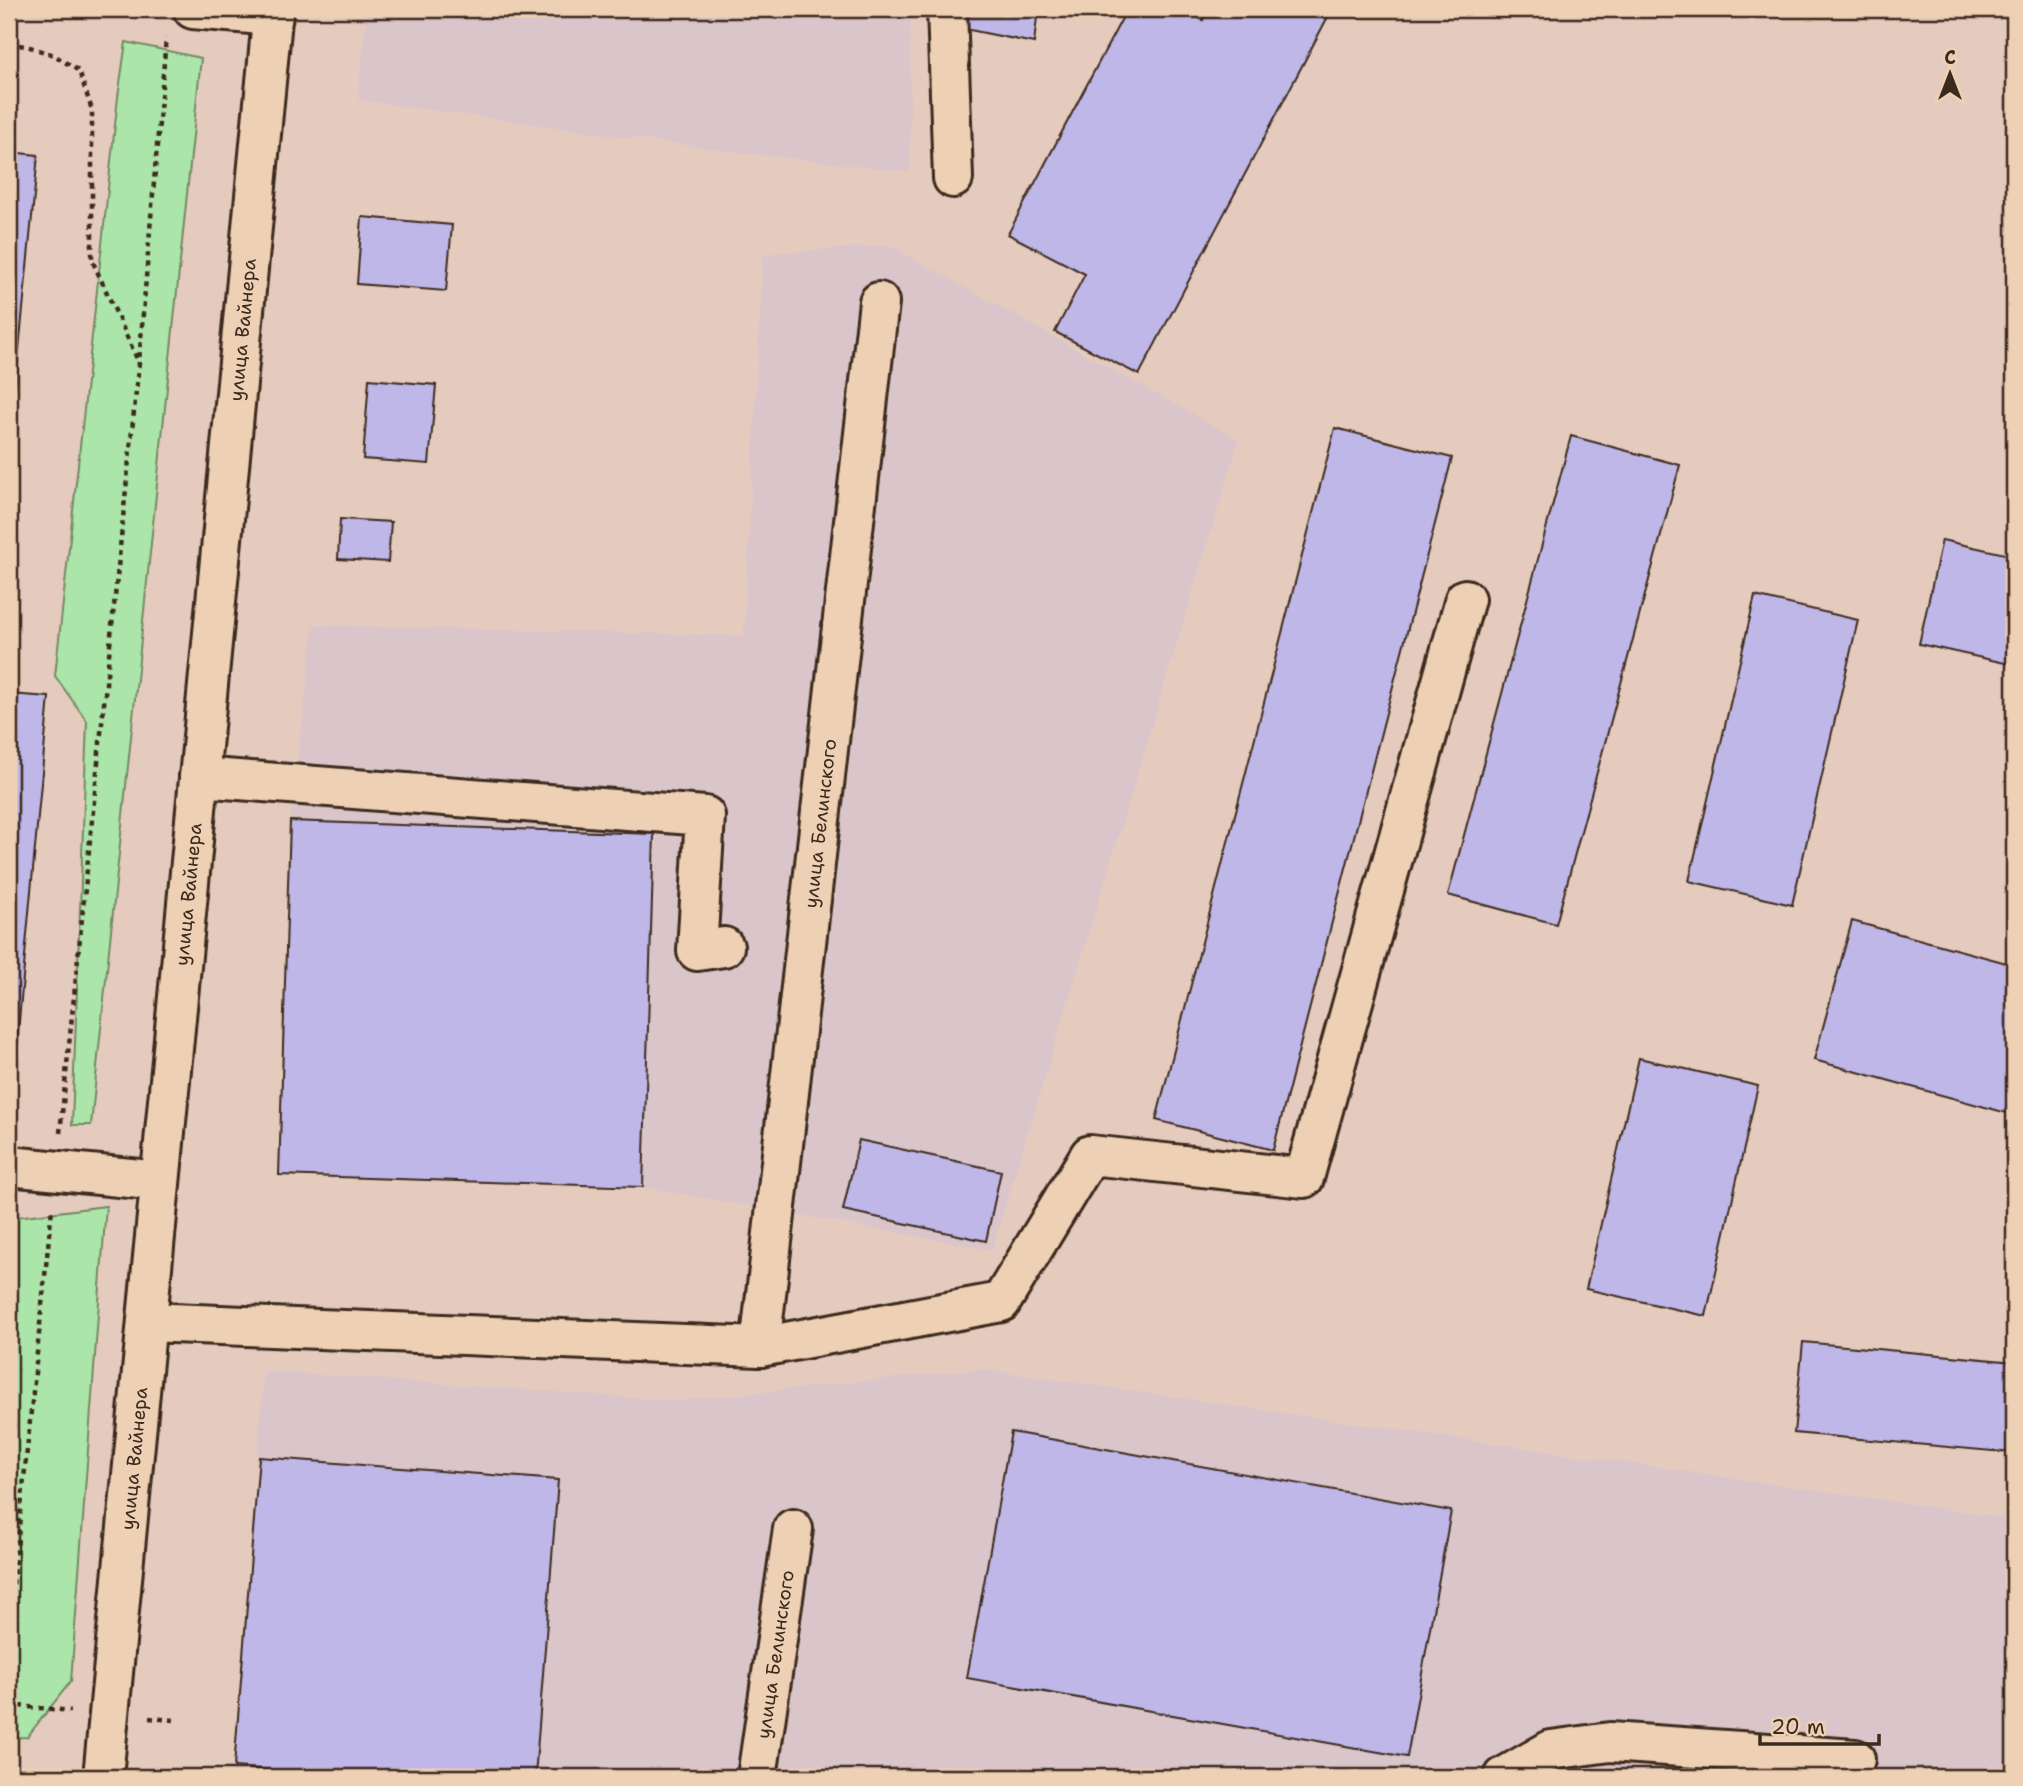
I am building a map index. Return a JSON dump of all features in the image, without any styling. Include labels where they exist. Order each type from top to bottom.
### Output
[{"type":"main road","points":[[193,9],[273,13]]},
{"type":"main road","points":[[947,9],[953,178]]},
{"type":"main road","name":"улица Вайнера","points":[[103,1777],[273,13]]},
{"type":"main road","name":"улица Белинского","points":[[760,1347],[879,302]]},
{"type":"main road","points":[[147,1322],[760,1347],[1001,1302],[1090,1155],[1304,1178],[1465,599]]},
{"type":"main road","points":[[199,778],[705,816],[697,951],[724,947]]},
{"type":"main road","points":[[9,1166],[160,1181]]},
{"type":"main road","name":"улица Белинского","points":[[757,1777],[793,1529]]},
{"type":"main road","points":[[1504,1777],[1551,1750],[1610,1742],[1855,1759]]},
{"type":"path","points":[[99,764],[139,362],[166,36]]},
{"type":"path","points":[[9,44],[27,46],[54,55],[79,71],[92,110],[92,260],[139,362]]},
{"type":"shaded area","points":[[367,9],[910,9],[910,172],[729,151],[358,100]]},
{"type":"shaded area","points":[[889,245],[1239,440],[992,1250],[643,1187],[654,834],[290,821],[314,625],[744,636],[763,254]]},
{"type":"shaded area","points":[[980,1369],[2014,1519],[2014,1777],[292,1777],[292,1772],[234,1767],[264,1371],[678,1401]]},
{"type":"green space","points":[[126,42],[201,58],[91,1125],[72,1125],[87,721],[55,676]]},
{"type":"green space","points":[[106,1206],[71,1681],[27,1737],[9,1738],[9,1218]]},
{"type":"building","points":[[958,9],[1038,9],[1034,43],[955,27]]},
{"type":"building","points":[[1127,9],[1182,9],[1203,20],[1208,9],[1332,9],[1139,375],[1055,332],[1085,274],[1008,234]]},
{"type":"building","points":[[9,152],[38,155],[9,452]]},
{"type":"building","points":[[362,217],[452,225],[446,291],[357,284]]},
{"type":"building","points":[[369,379],[436,385],[429,464],[363,459]]},
{"type":"building","points":[[1335,428],[1452,458],[1273,1150],[1156,1120]]},
{"type":"building","points":[[1571,436],[1680,465],[1556,924],[1448,895]]},
{"type":"building","points":[[340,519],[391,522],[388,562],[338,559]]},
{"type":"building","points":[[1942,540],[2014,556],[2014,665],[1919,644]]},
{"type":"building","points":[[1755,596],[1858,620],[1792,905],[1689,881]]},
{"type":"building","points":[[9,694],[49,697],[16,1053],[9,1052]]},
{"type":"building","points":[[290,821],[654,834],[643,1187],[279,1175]]},
{"type":"building","points":[[1852,921],[2014,965],[2014,1115],[1814,1060]]},
{"type":"building","points":[[1639,1058],[1758,1086],[1706,1316],[1586,1289]]},
{"type":"building","points":[[859,1140],[1001,1171],[986,1241],[843,1210]]},
{"type":"building","points":[[1803,1342],[2014,1362],[2014,1453],[1794,1433]]},
{"type":"building","points":[[1011,1432],[1451,1511],[1407,1757],[967,1678]]},
{"type":"building","points":[[259,1457],[558,1480],[535,1777],[359,1777],[234,1767]]}]
